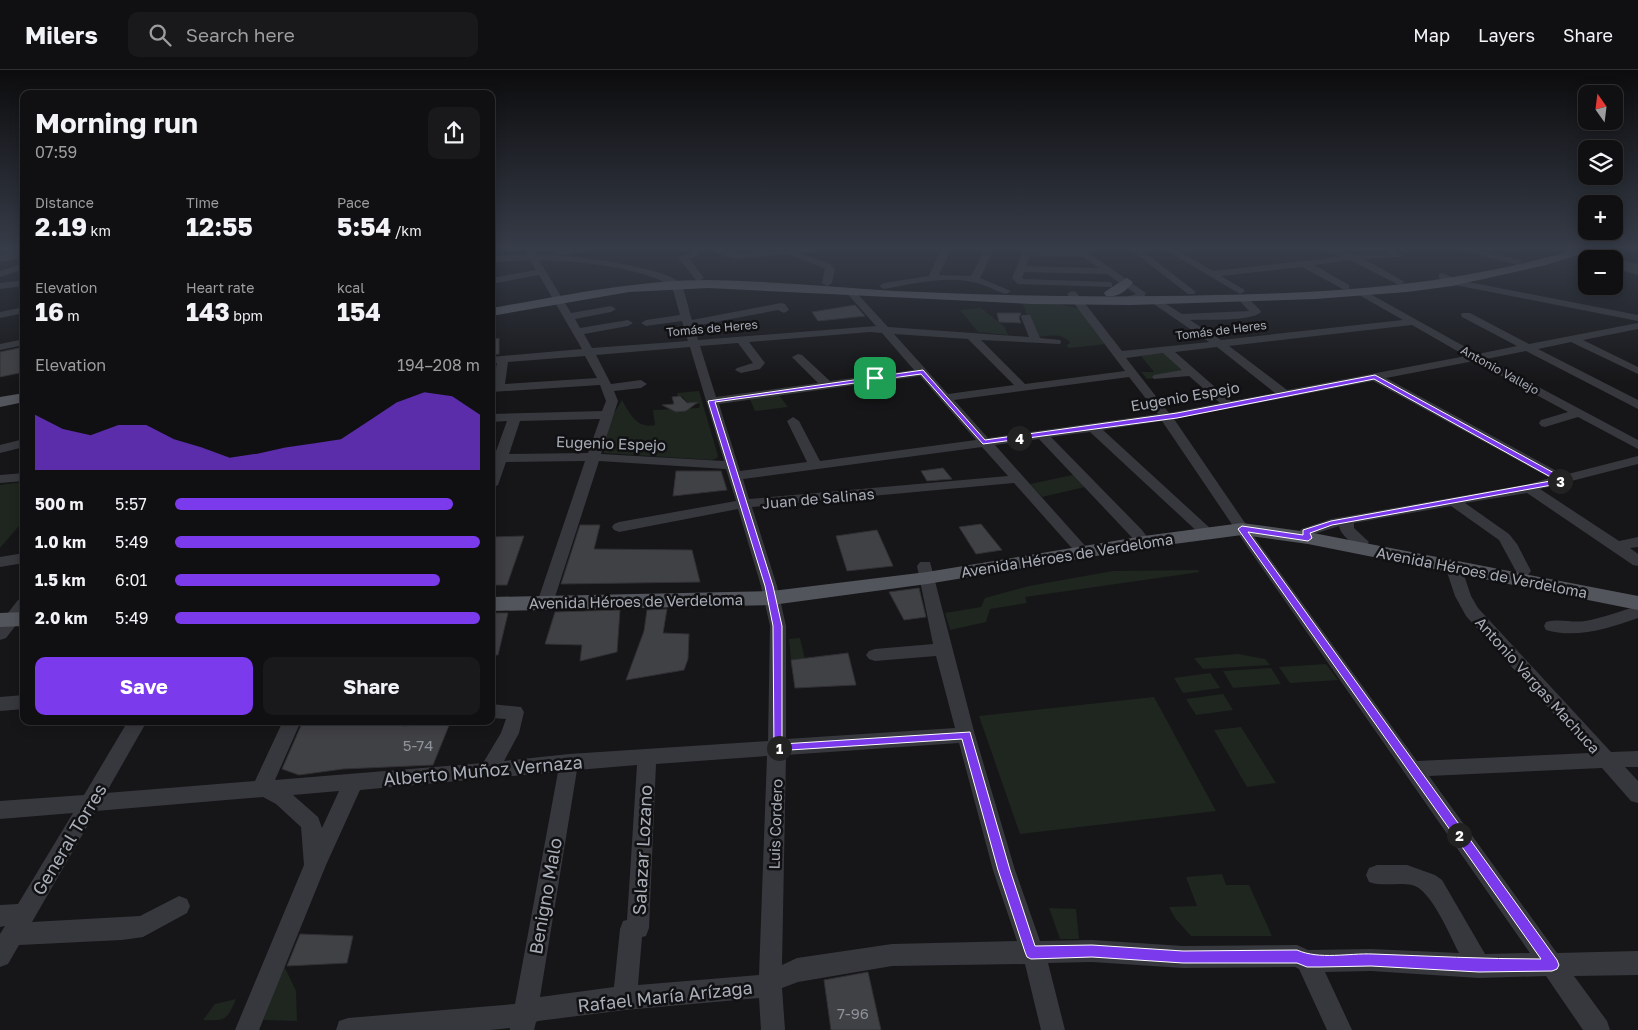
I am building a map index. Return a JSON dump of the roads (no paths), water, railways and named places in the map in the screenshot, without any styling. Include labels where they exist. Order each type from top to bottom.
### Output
[{"type":"main road","points":[[495,305],[583,294]]},
{"type":"main road","points":[[955,294],[1075,297],[1102,294]]},
{"type":"main road","points":[[1038,294],[1075,297]]},
{"type":"main road","points":[[1111,294],[1127,300],[1155,300],[1257,294]]},
{"type":"main road","points":[[1221,294],[1315,294]]},
{"type":"main road","points":[[495,311],[557,297]]},
{"type":"main road","points":[[0,394],[20,390]]},
{"type":"main road","points":[[0,402],[20,398]]},
{"type":"main road","name":"Avenida Héroes de Verdeloma","points":[[495,591],[547,596],[771,592],[926,572],[1141,537],[1239,525],[1362,542],[1638,594]]},
{"type":"main road","name":"Avenida Héroes de Verdeloma","points":[[1307,535],[1638,603]]},
{"type":"main road","name":"Avenida Héroes de Verdeloma","points":[[495,603],[547,596]]},
{"type":"street","points":[[547,596],[612,401],[606,384],[555,294]]},
{"type":"street","name":"Luis Cordero","points":[[677,294],[687,320],[771,592],[778,626],[777,748],[770,982],[773,1030]]},
{"type":"street","points":[[852,294],[983,442],[1079,547]]},
{"type":"street","points":[[1096,323],[1095,309],[1108,294]]},
{"type":"street","points":[[1127,300],[1139,297],[1141,294]]},
{"type":"street","name":"Antonio Vallejo","points":[[1365,294],[1638,445]]},
{"type":"street","points":[[1528,294],[1619,313],[1637,324]]},
{"type":"street","points":[[1552,294],[1638,312]]},
{"type":"street","points":[[1179,317],[1255,313],[1241,295]]},
{"type":"street","points":[[1075,297],[1166,417],[1239,525],[1598,1030]]},
{"type":"street","points":[[1155,300],[1219,344],[1284,394]]},
{"type":"street","points":[[646,324],[781,306],[784,310]]},
{"type":"street","points":[[568,317],[611,309]]},
{"type":"street","points":[[0,315],[20,311]]},
{"type":"street","points":[[1466,315],[1638,405]]},
{"type":"street","points":[[1026,317],[1036,340]]},
{"type":"street","name":"Tomás de Heres","points":[[1120,355],[1415,322]]},
{"type":"street","points":[[577,332],[628,323]]},
{"type":"street","name":"Eugenio Espejo","points":[[496,458],[593,457],[732,470],[816,466],[1166,417],[1528,348],[1637,324]]},
{"type":"street","name":"Tomás de Heres","points":[[495,360],[741,339],[883,330],[1056,342]]},
{"type":"street","points":[[971,336],[1023,388]]},
{"type":"street","points":[[741,339],[759,363],[756,367],[741,370]]},
{"type":"street","points":[[1573,339],[1638,371]]},
{"type":"street","points":[[0,347],[20,343]]},
{"type":"street","points":[[1166,350],[1229,405]]},
{"type":"street","points":[[798,357],[828,385]]},
{"type":"street","points":[[504,359],[495,388],[641,384]]},
{"type":"street","points":[[711,401],[923,372]]},
{"type":"street","points":[[1158,377],[1191,372]]},
{"type":"street","points":[[945,398],[1133,373]]},
{"type":"street","points":[[1375,377],[1563,480]]},
{"type":"street","points":[[1545,423],[1580,413]]},
{"type":"street","points":[[495,418],[608,415]]},
{"type":"street","points":[[496,458],[515,417]]},
{"type":"street","points":[[792,421],[816,466]]},
{"type":"street","points":[[1093,428],[1203,528]]},
{"type":"street","points":[[1042,435],[1141,537]]},
{"type":"street","points":[[0,449],[20,444]]},
{"type":"street","points":[[1307,535],[1331,523],[1529,488],[1638,460]]},
{"type":"street","points":[[0,480],[20,478]]},
{"type":"street","name":"Juan de Salinas","points":[[620,527],[743,504],[1018,479]]},
{"type":"street","points":[[1529,488],[1638,560]]},
{"type":"street","points":[[1454,502],[1504,537],[1510,544],[1523,571]]},
{"type":"street","points":[[1349,520],[1346,525],[1347,530],[1362,542]]},
{"type":"street","points":[[1618,546],[1638,542]]},
{"type":"street","points":[[0,562],[20,559]]},
{"type":"street","name":"Antonio Vargas Machuca","points":[[1453,566],[1463,596],[1472,612],[1638,795]]},
{"type":"street","points":[[926,572],[966,735],[1004,870],[1040,974],[1053,1030]]},
{"type":"street","points":[[1552,626],[1583,627],[1619,619],[1638,612]]},
{"type":"street","points":[[875,655],[944,649]]},
{"type":"street","points":[[0,704],[20,702]]},
{"type":"street","points":[[489,771],[513,725],[516,715],[511,710],[495,711]]},
{"type":"street","name":"General Torres","points":[[0,956],[136,725]]},
{"type":"street","points":[[290,725],[262,788],[283,798],[310,823],[315,865]]},
{"type":"street","name":"Alberto Muñoz Vernaza","points":[[0,810],[489,771],[569,762],[966,735]]},
{"type":"street","name":"Salazar Lozano","points":[[625,998],[631,929],[638,928],[647,756]]},
{"type":"street","points":[[1412,769],[1638,758]]},
{"type":"street","name":"Benigno Malo","points":[[522,1022],[569,762]]},
{"type":"street","points":[[247,1030],[315,865],[354,781]]},
{"type":"street","points":[[1377,875],[1415,874],[1425,878],[1434,887],[1479,966]]},
{"type":"street","points":[[13,934],[122,929],[143,926],[179,906]]},
{"type":"street","points":[[0,916],[25,914]]},
{"type":"street","name":"Rafael María Arízaga","points":[[348,1030],[522,1022],[538,1009],[625,998],[758,988],[797,970],[892,955],[1092,951],[1183,957],[1297,956],[1307,960],[1371,960],[1479,966],[1638,963]]},
{"type":"street","points":[[1307,960],[1340,1030]]}]
